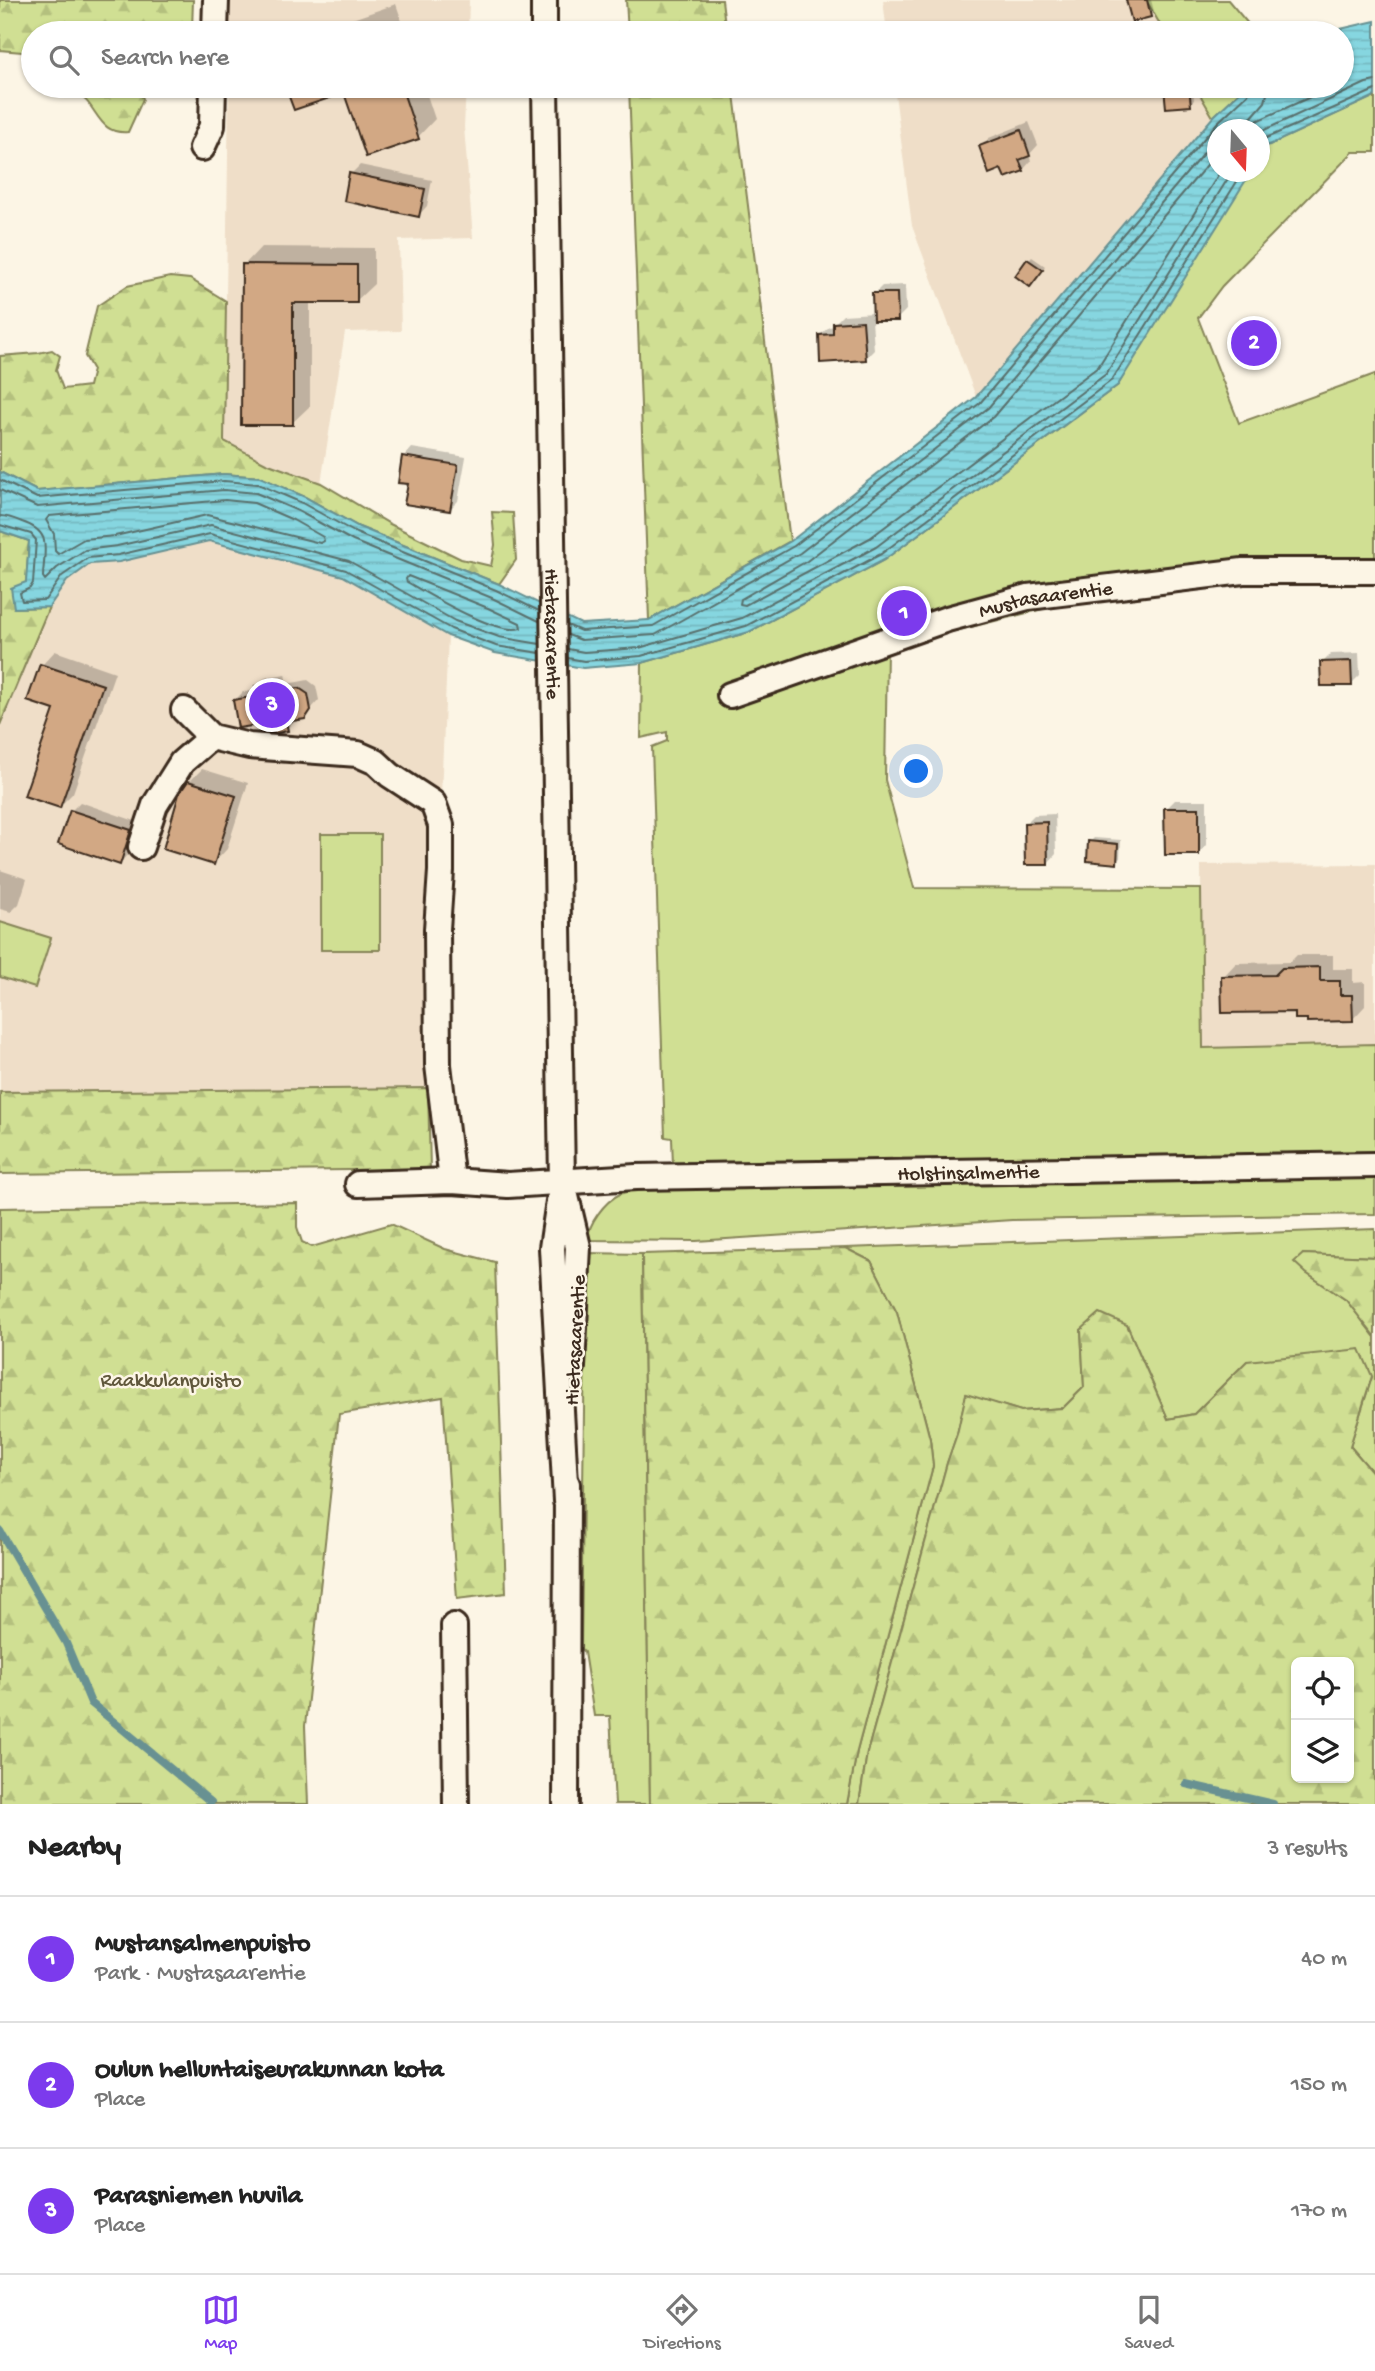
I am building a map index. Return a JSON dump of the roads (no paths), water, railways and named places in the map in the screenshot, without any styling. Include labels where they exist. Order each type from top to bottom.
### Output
[{"type":"street","points":[[215,21],[216,0]]},
{"type":"street","points":[[544,0],[544,21]]},
{"type":"street","points":[[202,148],[212,126],[213,98]]},
{"type":"street","name":"Hietasaarentie","points":[[545,98],[562,1181],[551,1248],[566,1501],[566,1804]]},
{"type":"street","name":"Mustasaarentie","points":[[730,695],[947,619],[1028,597],[1243,571],[1375,571]]},
{"type":"street","points":[[184,710],[211,737],[249,746],[358,754],[376,762],[390,775],[433,803],[440,825],[441,871],[436,929],[438,1065],[452,1181]]},
{"type":"street","points":[[141,847],[155,805],[182,762],[211,737]]},
{"type":"street","name":"Holstinsalmentie","points":[[358,1184],[452,1181],[508,1185],[636,1177],[1375,1165]]},
{"type":"street","points":[[454,1626],[456,1804]]},
{"type":"water","points":[[1375,21],[1375,96],[1270,145],[1270,119],[1211,119],[1233,98],[1354,98],[1354,26]]},
{"type":"water","points":[[1207,124],[1207,182],[1245,182],[1118,385],[884,560],[749,632],[642,663],[583,668],[495,653],[448,636],[343,576],[209,541],[119,562],[90,564],[67,581],[49,607],[14,608],[11,588],[26,582],[29,541],[0,531],[0,472],[37,491],[224,474],[260,477],[305,497],[359,527],[499,584],[581,624],[649,620],[791,541],[976,397]]},
{"type":"waterway","points":[[0,1531],[66,1643],[91,1703],[211,1802]]},
{"type":"waterway","points":[[1186,1784],[1273,1804]]},
{"type":"place","name":"Oulun helluntaiseurakunnan kota","points":[[1254,343]]},
{"type":"place","name":"Mustansalmenpuisto","points":[[904,613]]},
{"type":"place","name":"Parasniemen huvila","points":[[272,705]]},
{"type":"park label","name":"Raakkulanpuisto","points":[[171,1379]]}]
